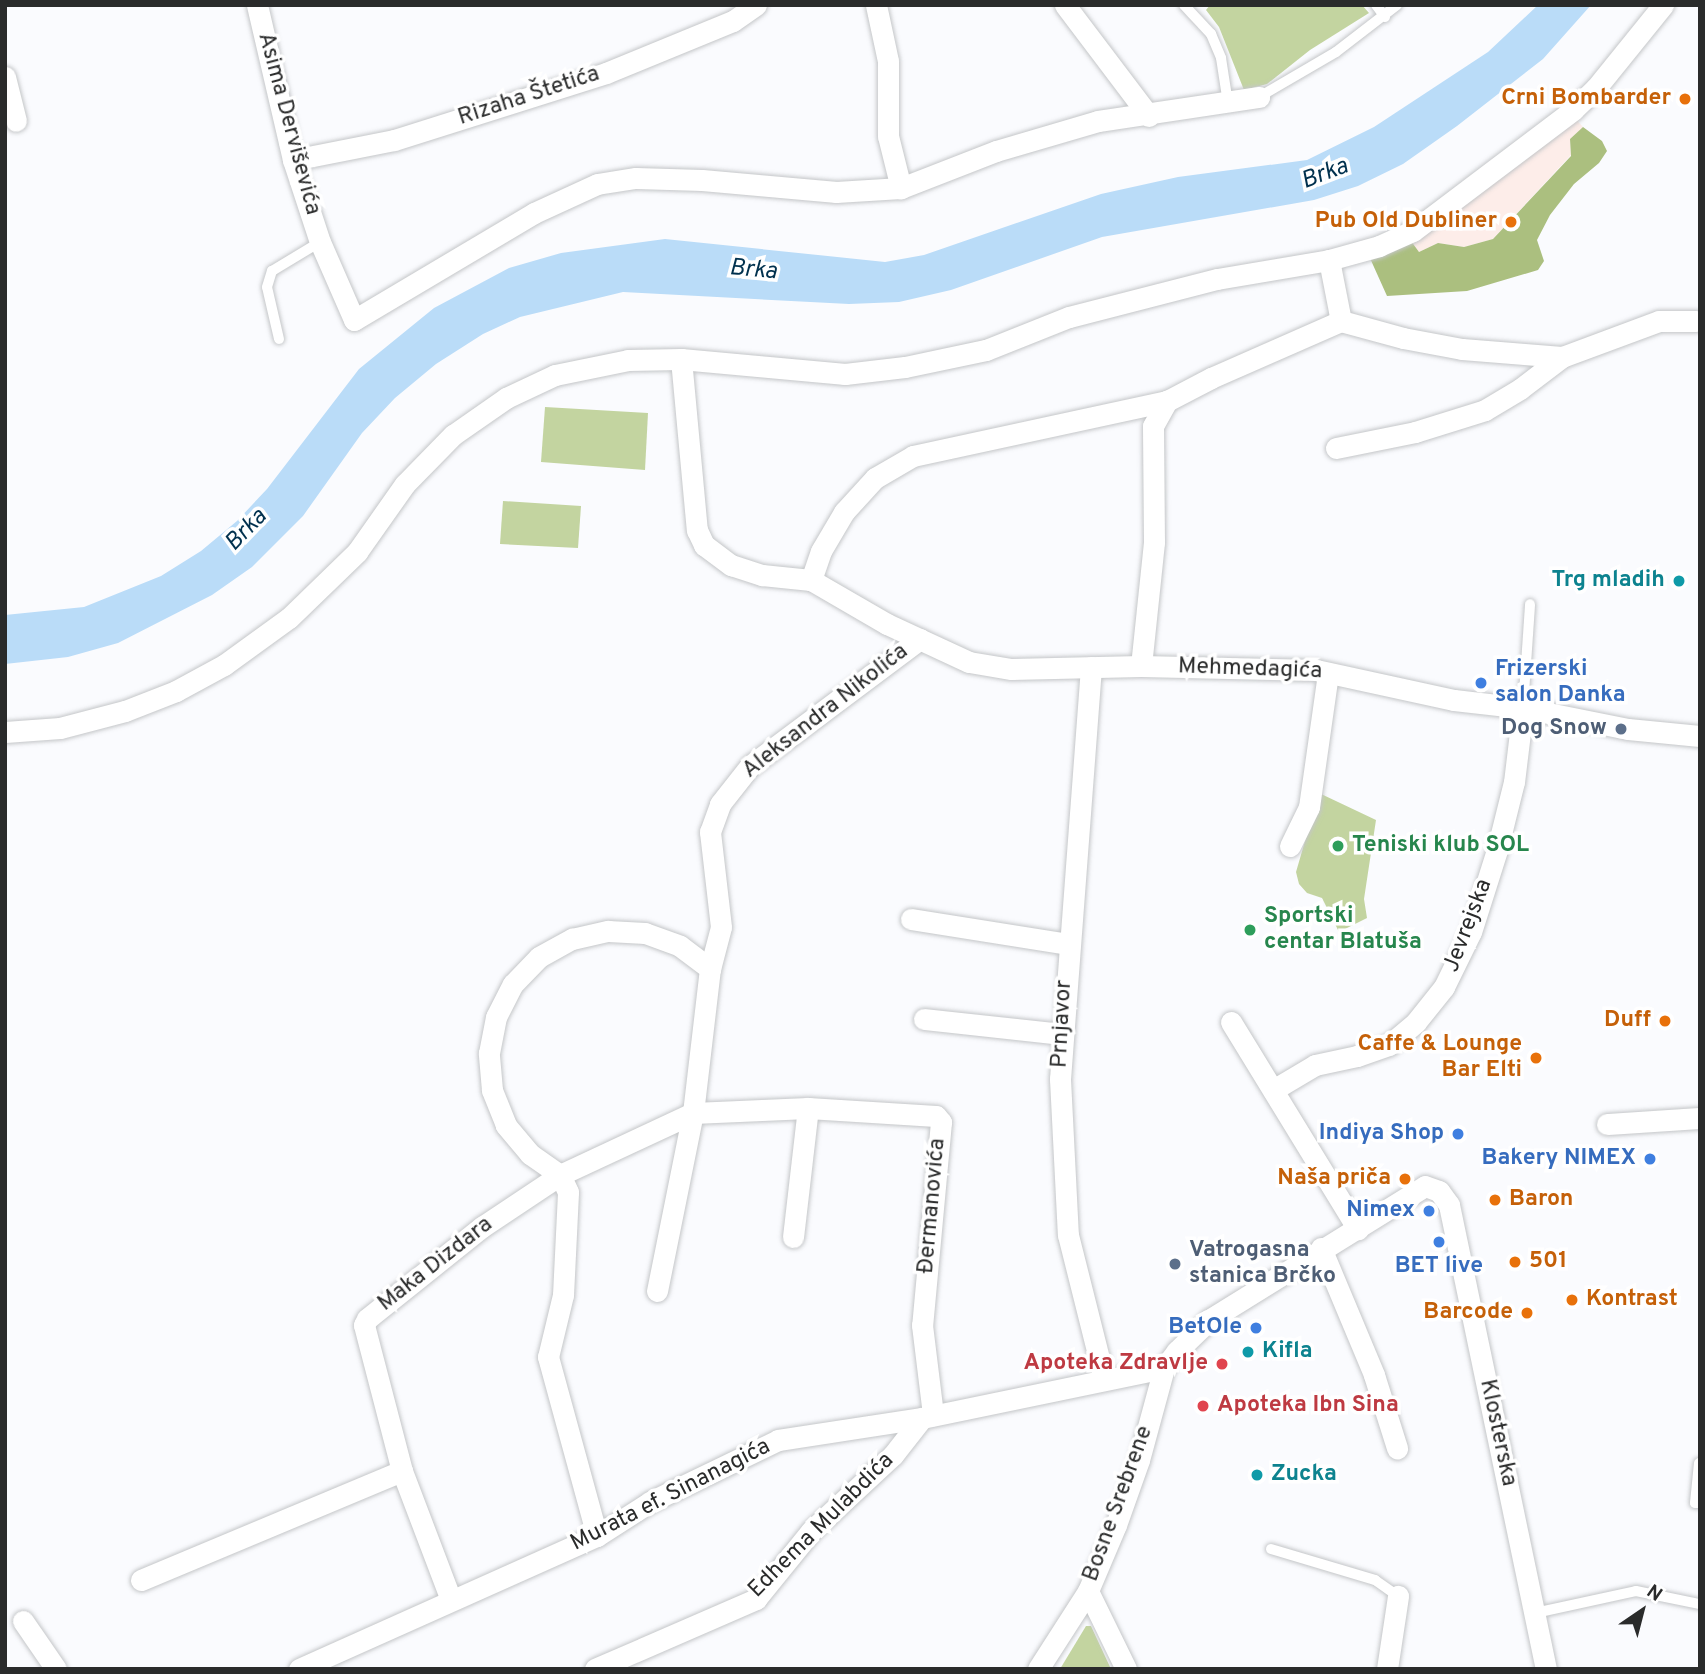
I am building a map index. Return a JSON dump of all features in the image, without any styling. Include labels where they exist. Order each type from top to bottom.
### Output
[{"type":"street","name":"Asima Derviševića","points":[[257,5],[293,160],[320,242],[354,320],[534,213],[597,184],[636,178],[702,180],[836,192],[901,188]]},
{"type":"street","name":"Rizaha Štetića","points":[[293,160],[394,140],[606,73],[733,22],[755,5]]},
{"type":"street","points":[[876,5],[888,61],[888,136],[901,188],[996,150],[1098,121],[1149,116],[1259,97]]},
{"type":"street","points":[[1065,5],[1149,116]]},
{"type":"street","points":[[5,733],[60,728],[125,711],[176,691],[224,665],[289,618],[358,552],[405,484],[469,421],[506,398],[555,375],[628,360],[681,359],[845,374],[905,367],[986,349],[1069,317],[1217,279],[1329,260],[1379,246],[1413,232],[1475,186],[1596,88],[1663,5]]},
{"type":"street","points":[[5,76],[16,121]]},
{"type":"street","points":[[1329,260],[1341,321]]},
{"type":"street","points":[[681,359],[697,530],[705,545],[731,565],[752,572],[811,580],[821,551],[844,512],[875,478],[913,456],[1167,401],[1211,378],[1341,321],[1462,349],[1562,357]]},
{"type":"street","points":[[1336,448],[1415,432],[1485,410],[1520,389],[1562,357],[1658,321],[1696,321]]},
{"type":"street","points":[[1141,666],[1154,542],[1153,426],[1167,401]]},
{"type":"street","name":"Mehmedagića","points":[[811,580],[887,624],[969,662],[979,664],[1011,669],[1141,666],[1283,668],[1328,673],[1454,700],[1523,708],[1628,729],[1700,736]]},
{"type":"street","name":"Aleksandra Nikolića","points":[[657,1291],[692,1113],[710,969],[721,927],[710,832],[720,804],[750,765],[920,639]]},
{"type":"street","name":"Prnjavor","points":[[1091,667],[1068,944],[1060,1079],[1068,1235],[1104,1378]]},
{"type":"street","points":[[1290,846],[1309,807],[1328,673]]},
{"type":"street","name":"Jevrejska","points":[[1273,1090],[1315,1065],[1357,1056],[1389,1045],[1416,1021],[1444,987],[1471,932],[1497,850],[1514,782],[1523,708]]},
{"type":"street","points":[[911,919],[1068,944]]},
{"type":"street","points":[[597,1536],[548,1357],[563,1295],[568,1192],[560,1175],[530,1154],[506,1125],[492,1090],[489,1053],[491,1041],[496,1017],[513,984],[539,957],[572,939],[608,931],[645,933],[680,946],[710,969]]},
{"type":"street","points":[[924,1019],[1062,1034]]},
{"type":"street","points":[[1231,1022],[1359,1229]]},
{"type":"street","points":[[793,1237],[808,1108]]},
{"type":"street","name":"Đermanovića","points":[[692,1113],[808,1108],[936,1116],[941,1122],[922,1325],[928,1417]]},
{"type":"street","name":"Maka Dizdara","points":[[451,1600],[402,1471],[364,1325],[367,1319],[482,1227],[560,1175],[692,1113]]},
{"type":"street","points":[[1607,1124],[1700,1118]]},
{"type":"street","name":"Bosne Srebrene","points":[[1038,1669],[1088,1591],[1134,1473],[1164,1368],[1209,1320],[1321,1248],[1359,1229],[1425,1186],[1446,1197]]},
{"type":"street","name":"Klosterska","points":[[1446,1197],[1546,1669]]},
{"type":"street","points":[[1321,1248],[1374,1375],[1397,1448]]},
{"type":"street","points":[[1104,1378],[1164,1368]]},
{"type":"street","name":"Murata ef. Sinanagića","points":[[299,1669],[597,1536],[650,1502],[778,1440],[928,1417],[1104,1378]]},
{"type":"street","name":"Edhema Mulabdića","points":[[595,1669],[756,1599],[811,1531],[893,1455],[928,1417]]},
{"type":"street","points":[[141,1580],[402,1471]]},
{"type":"street","points":[[1088,1591],[1126,1669]]},
{"type":"street","points":[[1387,1669],[1398,1596]]},
{"type":"street","points":[[23,1621],[55,1669]]},
{"type":"lane","points":[[1184,5],[1211,34],[1221,58],[1227,103]]},
{"type":"lane","points":[[1376,5],[1385,17]]},
{"type":"lane","points":[[1259,97],[1336,52],[1385,17],[1397,5]]},
{"type":"lane","name":"Asima Derviševića","points":[[279,339],[267,287],[272,271],[320,242]]},
{"type":"lane","points":[[1523,708],[1530,604]]},
{"type":"lane","points":[[1699,1463],[1695,1503],[1700,1503]]},
{"type":"lane","points":[[1271,1549],[1375,1580],[1398,1596]]},
{"type":"lane","points":[[1535,1613],[1636,1591],[1699,1604]]},
{"type":"shaded area","points":[[1575,118],[1583,127],[1570,139],[1571,155],[1493,239],[1464,247],[1438,243],[1419,252],[1411,241]]},
{"type":"green space","points":[[1210,5],[1362,5],[1369,13],[1310,50],[1267,84],[1244,90],[1219,27],[1206,10]]},
{"type":"green space","points":[[1583,127],[1602,141],[1607,151],[1599,163],[1574,184],[1550,215],[1537,240],[1544,261],[1538,270],[1467,291],[1387,296],[1369,256],[1411,241],[1419,252],[1438,243],[1464,247],[1493,239],[1571,156],[1570,139]]},
{"type":"green space","points":[[545,407],[648,413],[645,470],[541,462]]},
{"type":"green space","points":[[503,501],[581,506],[578,548],[500,544]]},
{"type":"green space","name":"Teniski klub SOL","points":[[1319,793],[1376,820],[1364,899],[1367,918],[1339,932],[1322,898],[1307,893],[1299,884],[1296,872]]},
{"type":"green space","points":[[1086,1626],[1091,1626],[1111,1669],[1060,1669]]},
{"type":"water","name":"Brka","points":[[1538,5],[1591,5],[1543,59],[1457,126],[1403,164],[1358,186],[1314,200],[1102,237],[951,290],[899,302],[849,304],[623,292],[520,317],[483,334],[436,364],[395,398],[362,433],[303,516],[252,567],[212,595],[118,643],[68,657],[5,664],[5,615],[84,607],[161,576],[201,551],[237,521],[267,489],[359,369],[434,308],[509,268],[561,253],[665,239],[885,262],[924,255],[1101,194],[1178,177],[1307,160],[1374,127],[1488,52]]},
{"type":"place","name":"Crni Bombarder","points":[[1685,99]]},
{"type":"place","name":"Pub Old Dubliner","points":[[1511,222]]},
{"type":"place","name":"Trg mladih","points":[[1679,581]]},
{"type":"place","name":"Frizerski salon Danka","points":[[1481,683]]},
{"type":"place","name":"Dog Snow","points":[[1621,729]]},
{"type":"place","name":"Teniski klub SOL","points":[[1338,846]]},
{"type":"place","name":"Sportski centar Blatuša","points":[[1250,930]]},
{"type":"place","name":"Duff","points":[[1665,1021]]},
{"type":"place","name":"Caffe & Lounge Bar Elti","points":[[1536,1058]]},
{"type":"place","name":"Indiya Shop","points":[[1458,1134]]},
{"type":"place","name":"Bakery NIMEX","points":[[1650,1159]]},
{"type":"place","name":"Naša priča","points":[[1405,1179]]},
{"type":"place","name":"Baron","points":[[1495,1200]]},
{"type":"place","name":"Nimex","points":[[1429,1211]]},
{"type":"place","name":"BET live","points":[[1439,1242]]},
{"type":"place","name":"501","points":[[1515,1262]]},
{"type":"place","name":"Vatrogasna stanica Brčko","points":[[1175,1264]]},
{"type":"place","name":"Kontrast","points":[[1572,1300]]},
{"type":"place","name":"Barcode","points":[[1527,1313]]},
{"type":"place","name":"BetOle","points":[[1256,1328]]},
{"type":"place","name":"Kifla","points":[[1248,1352]]},
{"type":"place","name":"Apoteka Zdravlje","points":[[1222,1364]]},
{"type":"place","name":"Apoteka Ibn Sina","points":[[1203,1406]]},
{"type":"place","name":"Zucka","points":[[1257,1475]]}]
